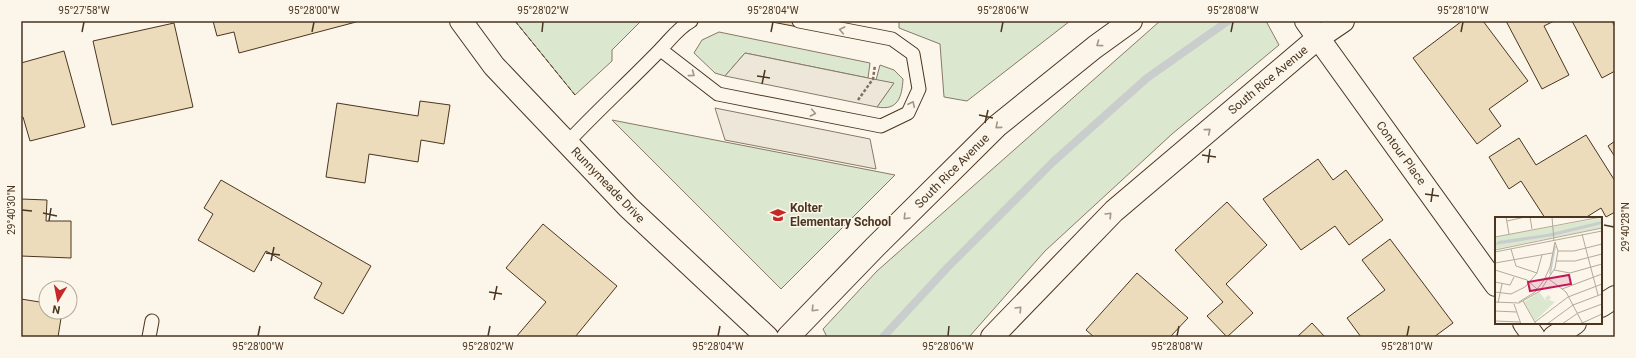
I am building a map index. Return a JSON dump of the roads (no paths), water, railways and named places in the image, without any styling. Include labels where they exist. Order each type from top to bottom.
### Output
[{"type":"street","name":"Runnymeade Drive","points":[[461,21],[494,66],[628,207],[767,337]]},
{"type":"street","name":"South Rice Avenue","points":[[788,337],[875,247],[997,126],[1095,47],[1131,21]]},
{"type":"street","name":"South Rice Avenue","points":[[992,337],[1114,211],[1312,30],[1343,21]]},
{"type":"street","name":"Contour Place","points":[[1312,30],[1495,284]]},
{"type":"street","points":[[1602,305],[1615,297]]},
{"type":"street","points":[[1525,324],[1534,337]]},
{"type":"street","points":[[1554,337],[1574,324]]},
{"type":"lane","points":[[567,143],[593,115],[661,50],[683,25],[691,21]]},
{"type":"lane","points":[[661,50],[718,94],[881,126],[908,113],[919,89],[913,54],[892,39],[800,21]]},
{"type":"lane","points":[[149,337],[152,321]]},
{"type":"waterway","points":[[883,337],[947,268],[1054,161],[1147,78],[1228,21]]},
{"type":"place","name":"Kolter Elementary School","points":[[778,215]]}]
